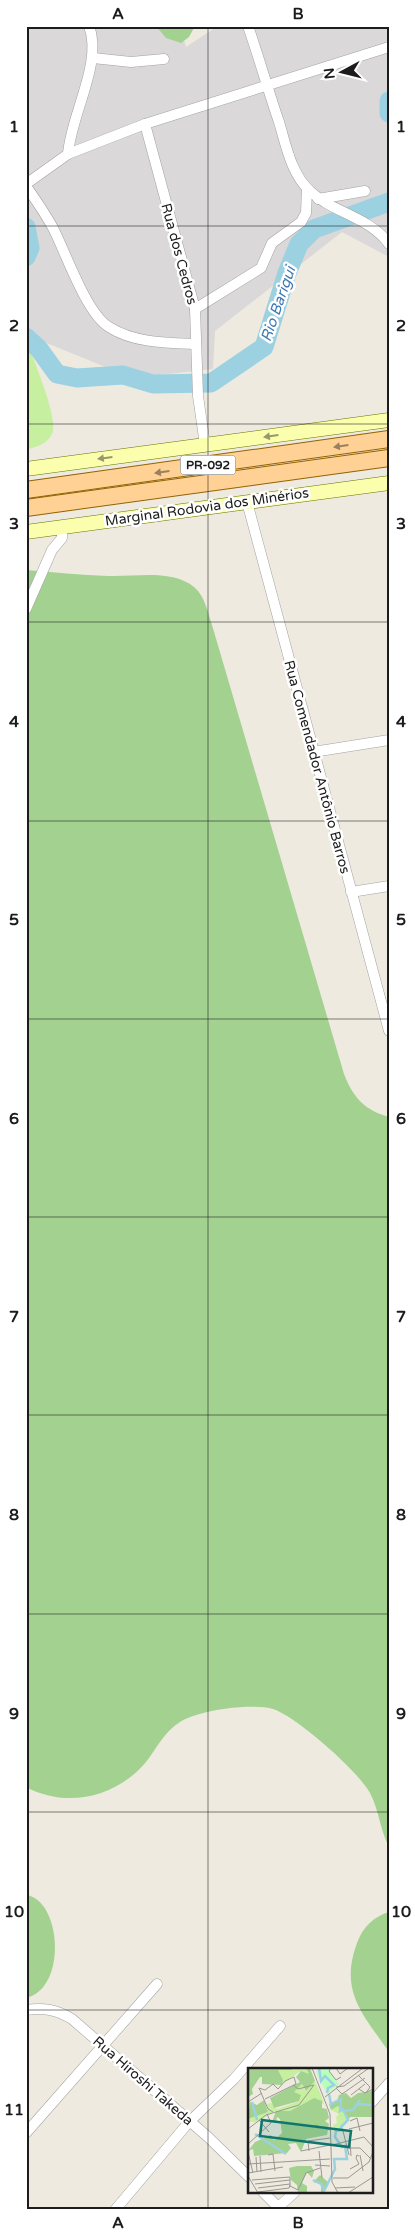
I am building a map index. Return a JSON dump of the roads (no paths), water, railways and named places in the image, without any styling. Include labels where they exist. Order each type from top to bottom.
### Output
[{"type":"main road","points":[[26,468],[389,420]]},
{"type":"main road","name":"PR-092","points":[[26,490],[389,439]]},
{"type":"main road","name":"PR-092","points":[[26,508],[389,458]]},
{"type":"main road","name":"Marginal Rodovia dos Minérios","points":[[26,532],[389,483]]},
{"type":"street","points":[[68,154],[69,139],[93,58],[93,38],[89,26]]},
{"type":"street","points":[[248,26],[293,166],[307,189],[318,199],[367,224],[389,244]]},
{"type":"street","points":[[195,344],[170,343],[135,337],[118,332],[101,321],[84,294],[52,227],[26,185],[68,154],[145,124],[389,48]]},
{"type":"street","points":[[93,58],[131,62],[164,59]]},
{"type":"street","name":"Rua dos Cedros","points":[[145,124],[195,309],[198,396],[205,445]]},
{"type":"street","points":[[195,309],[261,268],[272,243],[301,222],[306,213],[307,189]]},
{"type":"street","points":[[318,199],[365,191]]},
{"type":"street","name":"Rua Comendador Antônio Barros","points":[[247,502],[389,1031]]},
{"type":"street","points":[[26,609],[52,550],[62,538],[62,527]]},
{"type":"street","points":[[313,752],[389,740]]},
{"type":"street","points":[[351,892],[389,886]]},
{"type":"street","points":[[26,2133],[157,1984]]},
{"type":"street","name":"Rua Hiroshi Takeda","points":[[26,2010],[38,2008],[58,2011],[72,2019],[208,2138],[248,2176]]},
{"type":"street","points":[[115,2210],[189,2122],[234,2079],[280,2026]]},
{"type":"street","points":[[372,2102],[389,2082]]},
{"type":"street","points":[[266,2194],[278,2209],[293,2194]]},
{"type":"waterway","name":"Rio Barigui","points":[[389,101],[389,113]]},
{"type":"waterway","name":"Rio Barigui","points":[[26,337],[39,349],[57,374],[77,378],[123,375],[153,384],[211,383],[264,347],[287,273],[299,244],[314,229],[389,202]]},
{"type":"waterway","name":"Rio Barigui","points":[[26,227],[30,248],[26,257]]}]
